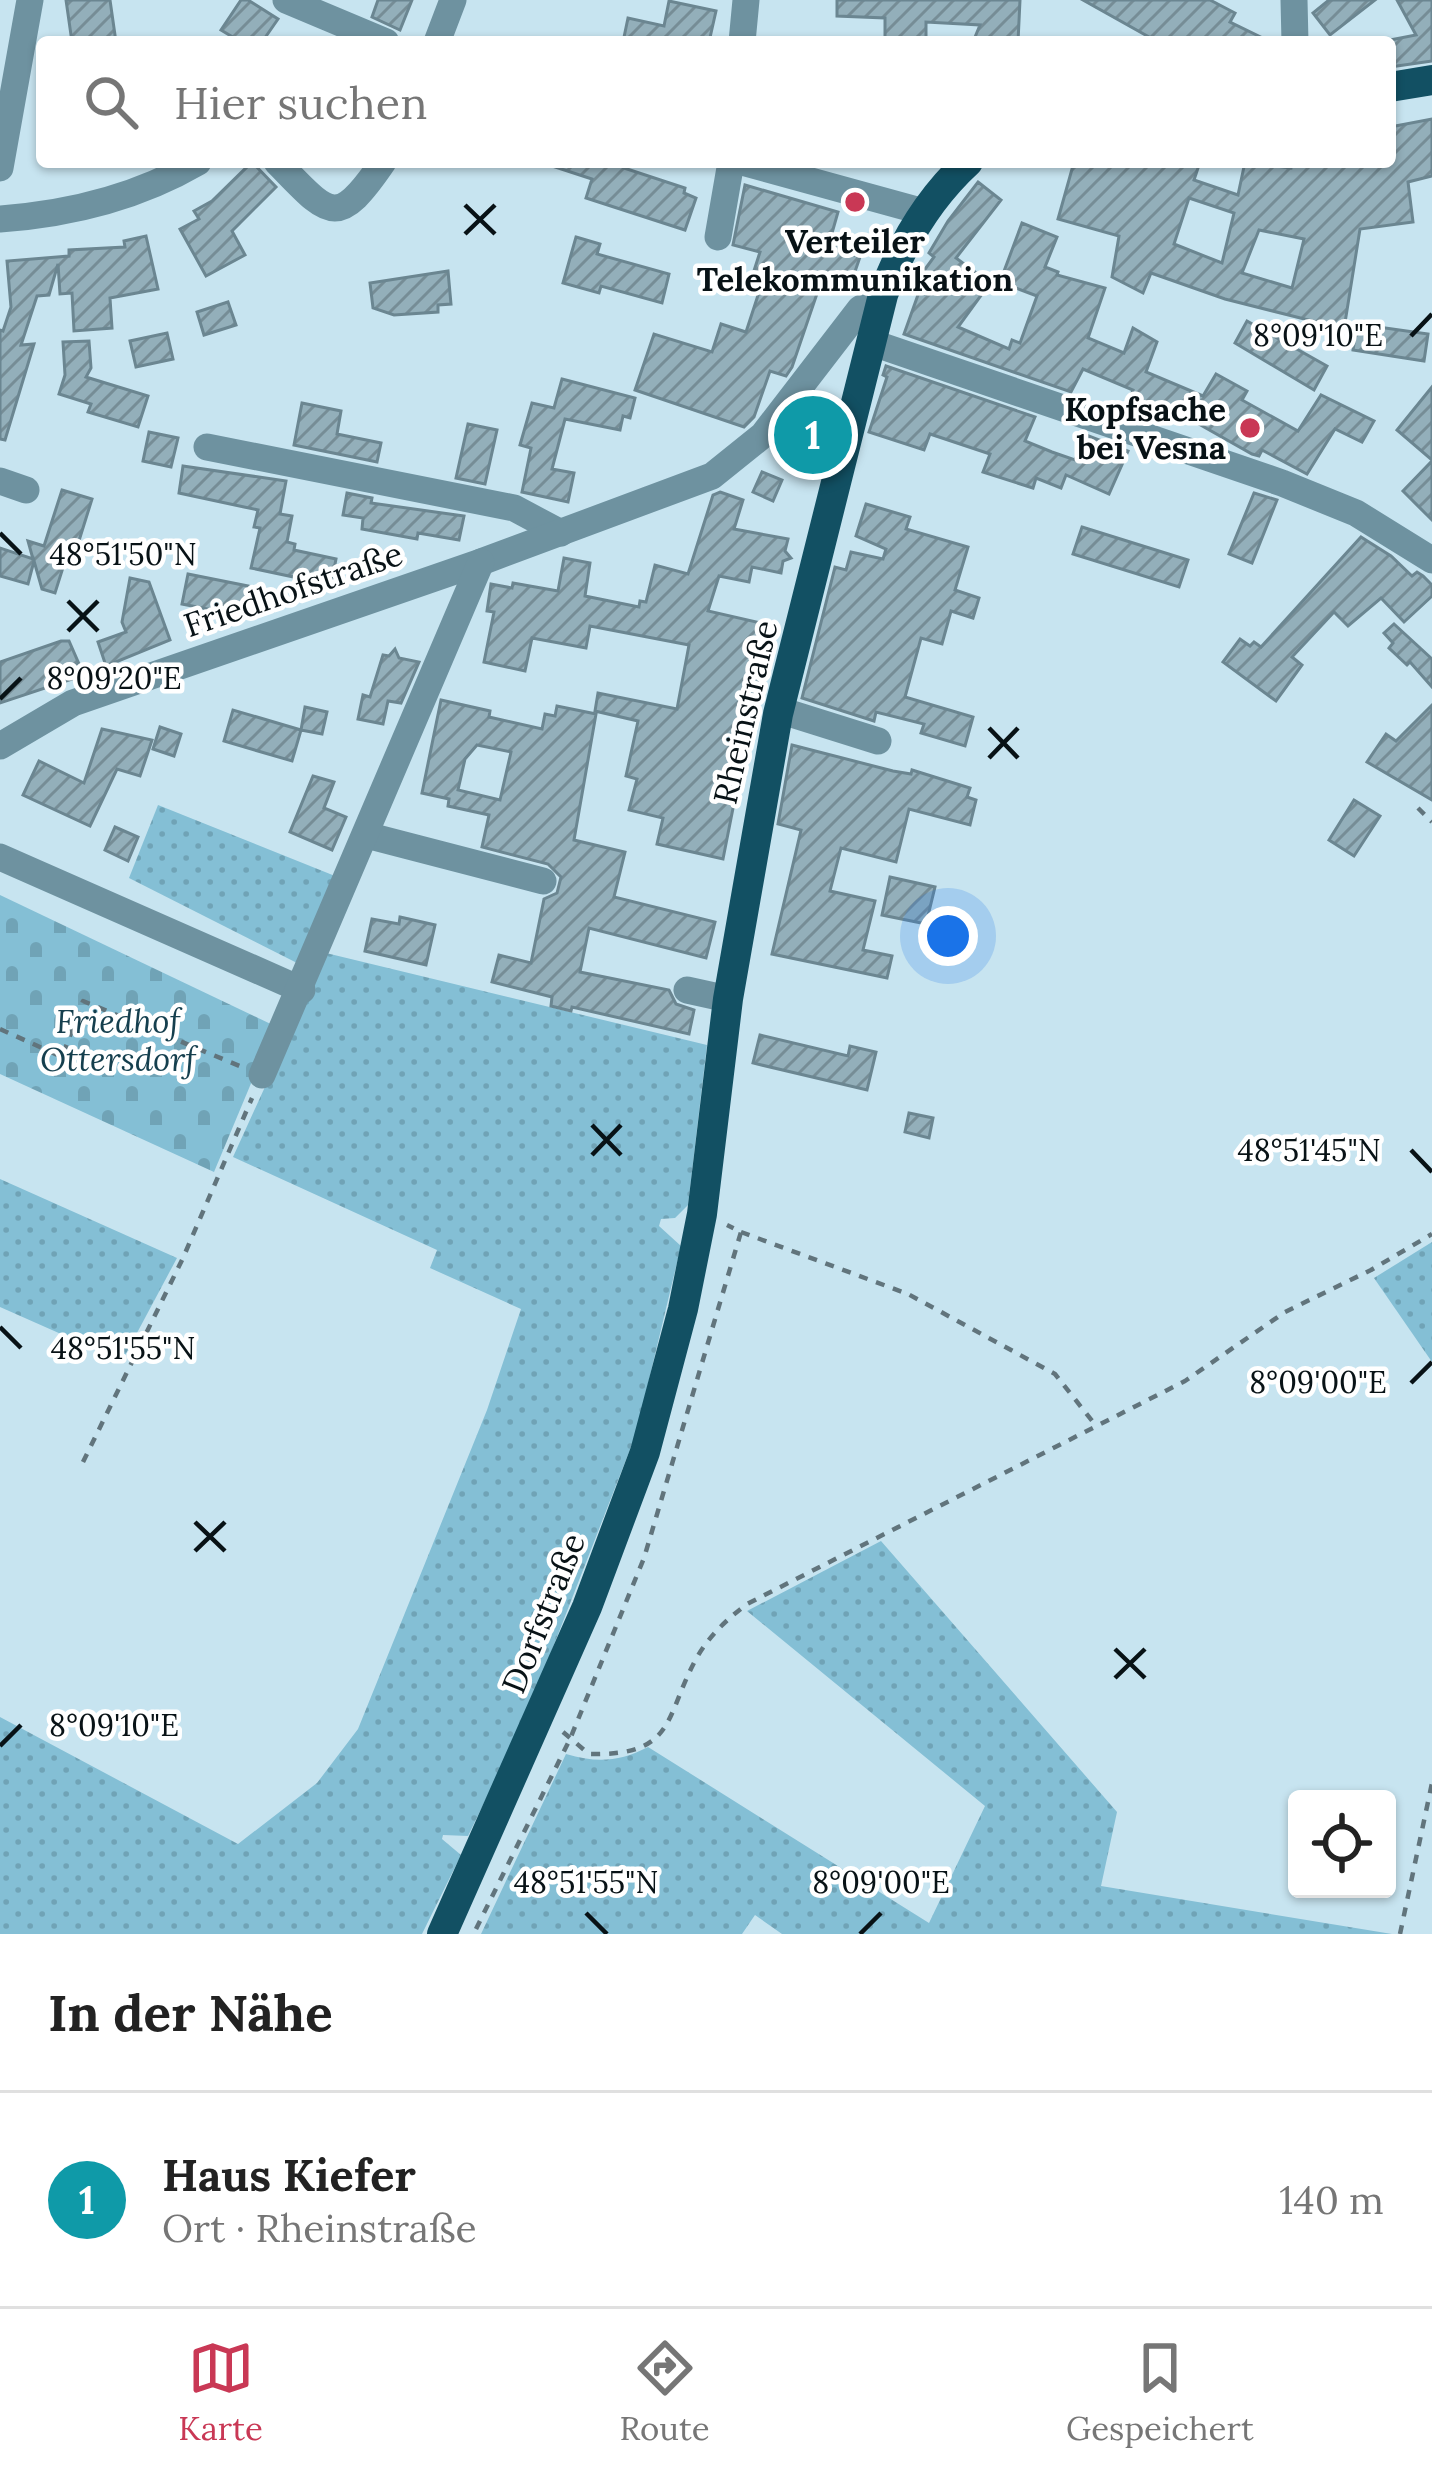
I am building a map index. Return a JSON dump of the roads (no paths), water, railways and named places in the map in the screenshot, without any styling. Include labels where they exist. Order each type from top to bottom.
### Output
[{"type":"main road","points":[[1396,86],[1432,80]]},
{"type":"main road","name":"Rheinstraße","points":[[683,1309],[705,1196],[728,999],[778,714],[883,295],[924,212],[963,168]]},
{"type":"main road","name":"Dorfstraße","points":[[442,1934],[543,1709],[645,1452],[683,1309]]},
{"type":"street","points":[[0,169],[30,0]]},
{"type":"street","points":[[286,0],[369,36]]},
{"type":"street","points":[[439,36],[453,0]]},
{"type":"street","points":[[743,36],[746,0]]},
{"type":"street","points":[[1294,0],[1295,36]]},
{"type":"street","points":[[0,219],[82,208],[166,181],[188,168]]},
{"type":"street","points":[[283,168],[320,203],[333,209],[346,208],[356,199],[378,168]]},
{"type":"street","points":[[718,237],[730,168]]},
{"type":"street","points":[[764,168],[924,212]]},
{"type":"street","name":"Friedhofstraße","points":[[0,746],[73,703],[481,562],[712,476],[746,452],[812,375],[860,309],[883,295]]},
{"type":"street","points":[[873,343],[1282,483],[1356,513],[1432,560]]},
{"type":"street","points":[[812,375],[864,375]]},
{"type":"street","points":[[207,447],[514,508],[561,533]]},
{"type":"street","points":[[262,1075],[481,562]]},
{"type":"street","points":[[778,714],[792,714],[878,741]]},
{"type":"street","points":[[367,835],[543,880]]},
{"type":"street","points":[[0,857],[302,990]]},
{"type":"street","points":[[687,990],[728,999]]},
{"type":"place","name":"Verteiler Telekommunikation","points":[[855,202]]},
{"type":"place","name":"Kopfsache bei Vesna","points":[[1250,428]]},
{"type":"place","name":"Haus Kiefer","points":[[813,435]]},
{"type":"park label","name":"Friedhof Ottersdorf","points":[[118,1040]]}]
